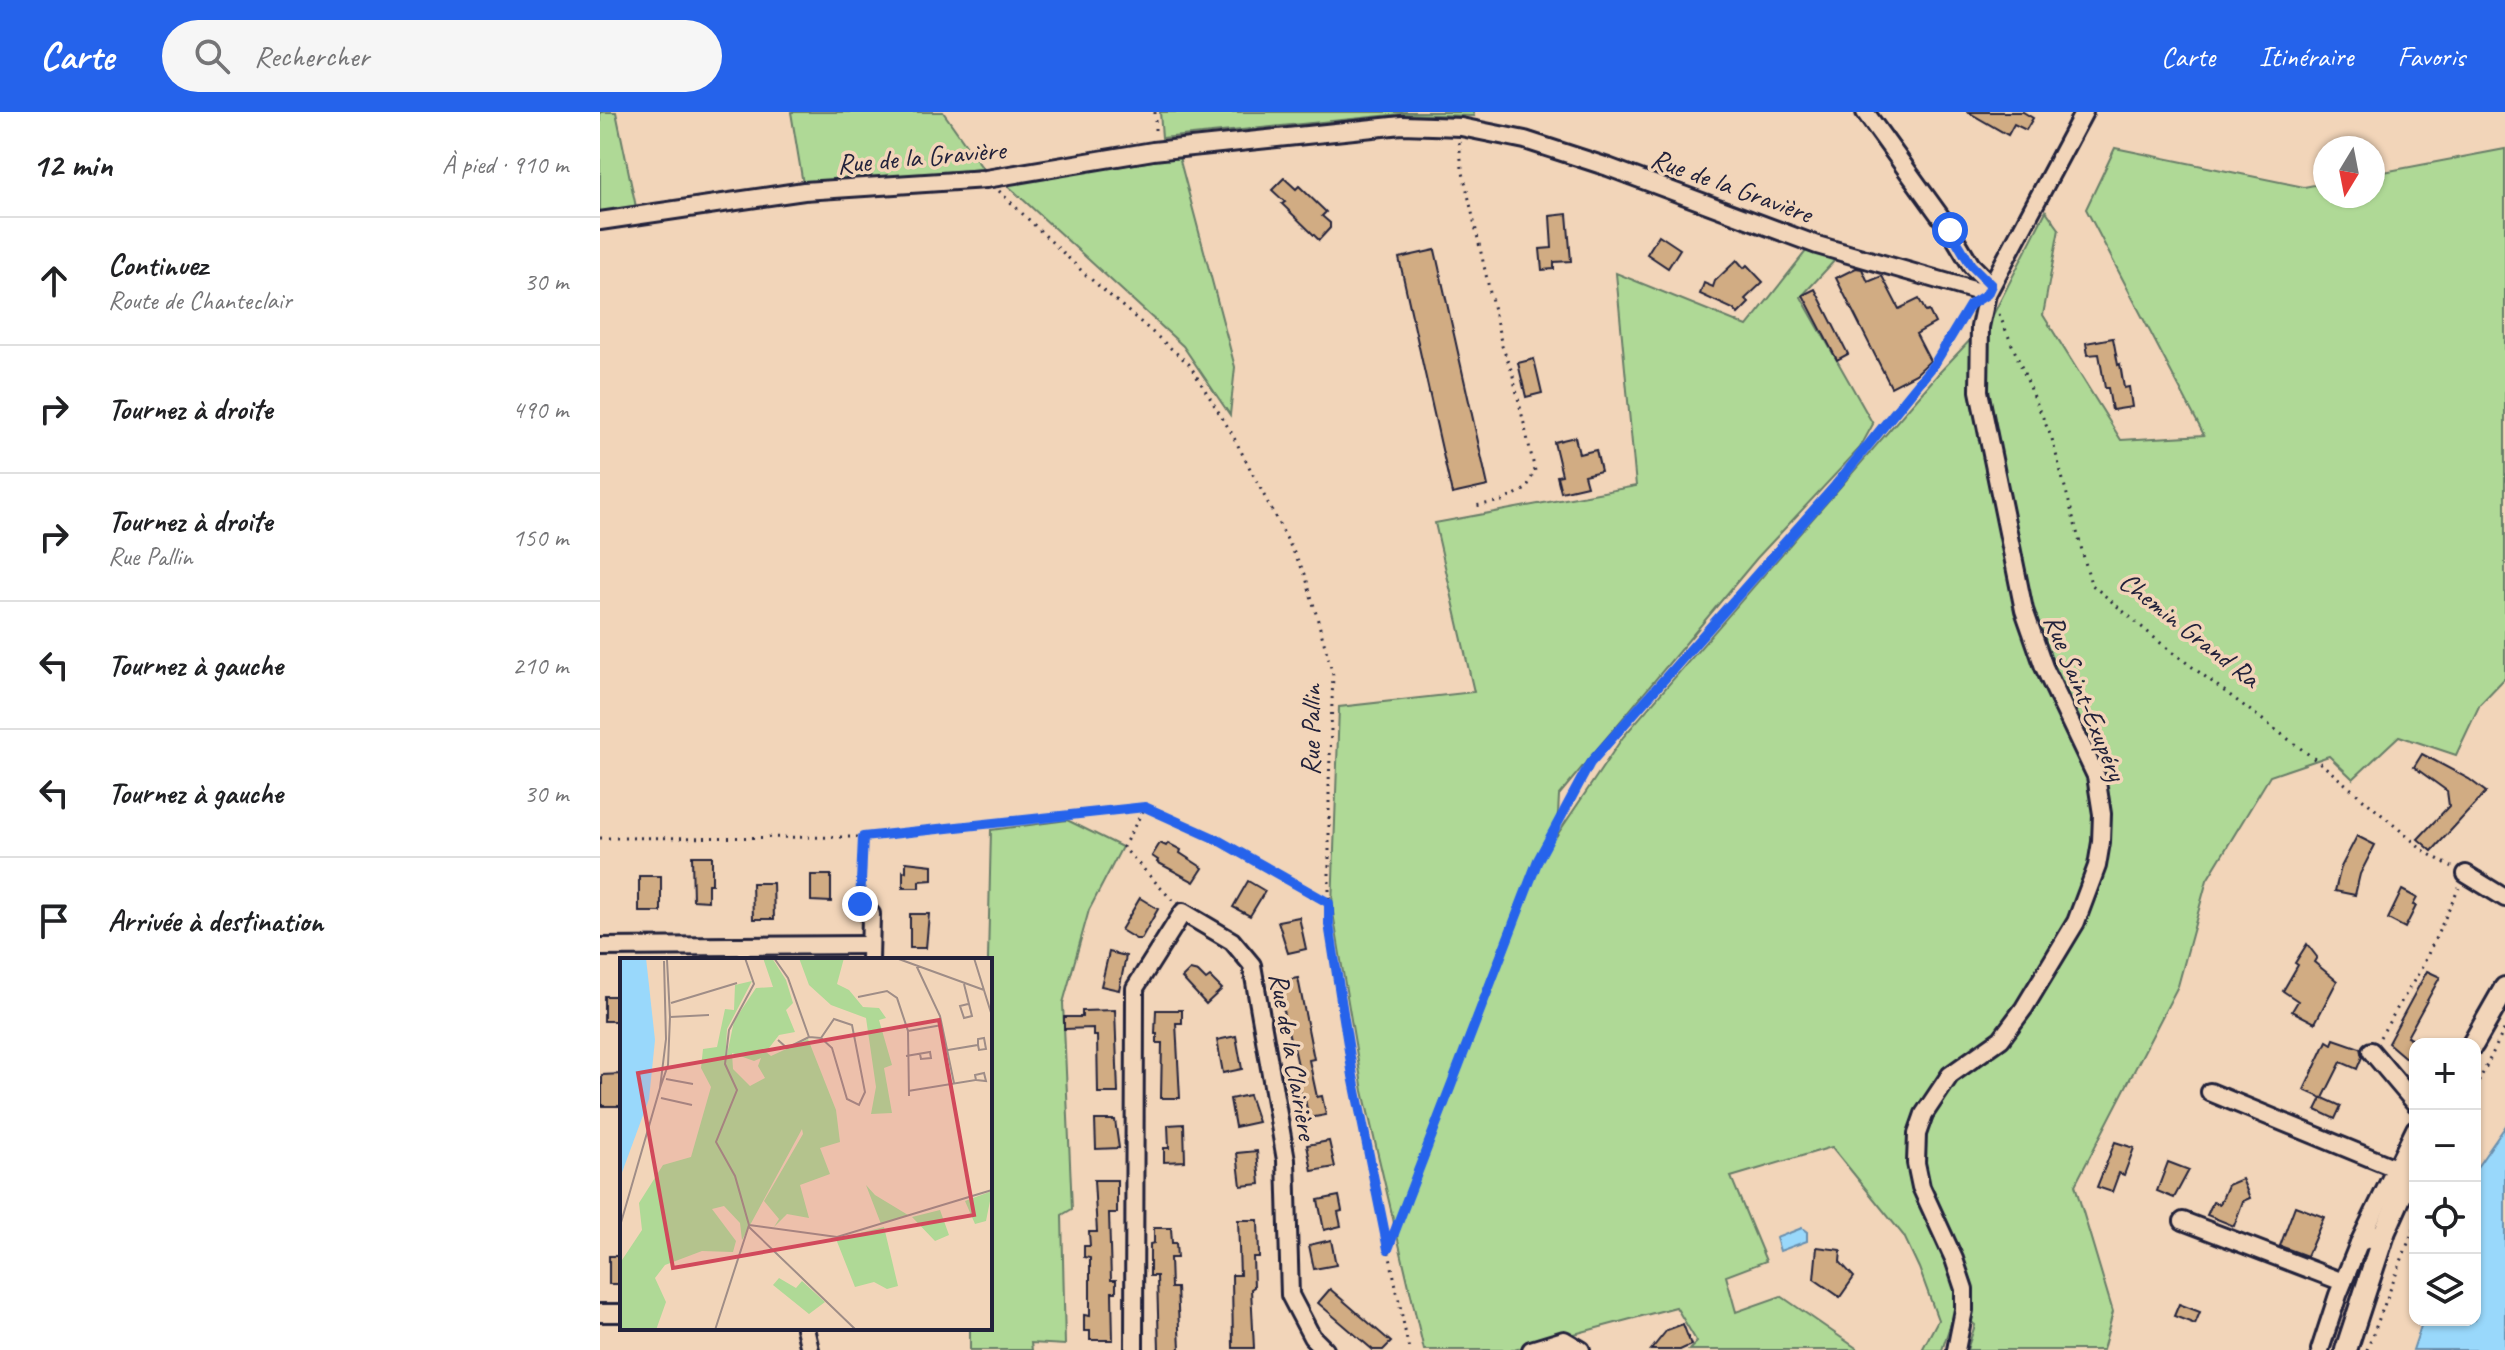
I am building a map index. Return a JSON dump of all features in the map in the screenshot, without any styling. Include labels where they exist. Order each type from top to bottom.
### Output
[{"type":"main road","points":[[2476,1038],[2505,988]]},
{"type":"main road","points":[[2346,1350],[2405,1166]]},
{"type":"street","points":[[1865,112],[1989,290]]},
{"type":"street","name":"Rue Saint-Exupéry","points":[[1956,1350],[1964,1310],[1964,1289],[1954,1259],[1921,1187],[1916,1163],[1917,1134],[1924,1114],[1950,1075],[2001,1039],[2024,1008],[2076,922],[2097,866],[2101,842],[2102,814],[2096,776],[2044,667],[2024,610],[1979,391],[1980,327],[1989,290],[2084,112]]},
{"type":"street","name":"Rue de la Gravière","points":[[600,221],[804,191],[986,179],[1153,151],[1402,125],[1461,127],[1525,140],[1608,167],[1817,245],[1989,290]]},
{"type":"street","points":[[2466,874],[2505,898]]},
{"type":"street","points":[[1134,1350],[1135,988],[1183,912]]},
{"type":"street","name":"Rue de la Clairière","points":[[1183,912],[1232,941],[1252,965],[1286,1160],[1290,1295],[1312,1337],[1325,1350]]},
{"type":"street","points":[[600,947],[870,952],[871,914]]},
{"type":"street","points":[[2371,1051],[2409,1096]]},
{"type":"street","points":[[2210,1092],[2405,1166],[2359,1243],[2320,1350]]},
{"type":"street","points":[[2183,1221],[2343,1282]]},
{"type":"street","points":[[2359,1243],[2385,1231]]},
{"type":"street","points":[[805,1330],[810,1350]]},
{"type":"street","points":[[1531,1350],[1564,1340],[1581,1350]]},
{"type":"path","points":[[1153,151],[1157,128],[1155,112]]},
{"type":"path","points":[[1461,127],[1459,145],[1462,168],[1502,346],[1512,372],[1535,471],[1526,489],[1502,501],[1475,506]]},
{"type":"path","name":"Rue Pallin","points":[[986,179],[1085,274],[1189,364],[1231,432],[1305,574],[1333,675],[1329,924],[1353,1076],[1409,1350]]},
{"type":"path","points":[[1388,1249],[1538,860],[1590,763],[1835,486],[1935,363],[1970,305],[1989,290]]},
{"type":"path","name":"Chemin Grand Ra","points":[[1989,290],[2052,439],[2091,584],[2163,645],[2324,766],[2427,853],[2466,874]]},
{"type":"path","points":[[1145,807],[1123,847],[1183,912]]},
{"type":"path","points":[[600,838],[863,837],[1145,807],[1216,839],[1329,903]]},
{"type":"path","points":[[863,837],[860,904],[871,914]]},
{"type":"path","points":[[2371,1051],[2421,969],[2466,874]]},
{"type":"path","points":[[2481,1077],[2505,1028]]},
{"type":"path","points":[[2367,1350],[2409,1241]]},
{"type":"green space","points":[[600,112],[616,112],[636,207],[600,213]]},
{"type":"green space","points":[[791,112],[943,112],[983,169],[803,184]]},
{"type":"green space","points":[[1160,112],[1473,112],[1474,116],[1402,114],[1162,138]]},
{"type":"green space","points":[[2115,148],[2304,187],[2313,185],[2313,208],[2385,208],[2385,172],[2505,149],[2505,678],[2480,704],[2456,755],[2399,736],[2353,779],[2329,756],[2270,776],[2207,880],[2178,986],[2075,1185],[2113,1312],[2103,1350],[1967,1350],[1975,1325],[1956,1308],[1942,1350],[1922,1350],[1938,1320],[1919,1268],[1904,1236],[1832,1147],[1731,1177],[1766,1261],[1726,1276],[1736,1312],[1781,1296],[1859,1350],[1689,1350],[1697,1342],[1676,1307],[1514,1350],[1424,1350],[1363,1091],[1332,907],[1339,707],[1474,692],[1435,523],[1636,486],[1616,273],[1747,326],[1807,250],[1836,259],[1801,297],[1873,424],[1860,448],[1757,558],[1559,795],[1557,835],[1623,737],[1939,373],[1992,317],[2046,211],[2059,229],[2043,315],[2121,440],[2204,435],[2086,209]]},
{"type":"green space","points":[[1179,157],[1235,367],[1230,415],[1183,346],[1006,184]]},
{"type":"green space","points":[[1067,820],[1122,847],[1089,910],[1063,1003],[1072,1209],[1062,1215],[1065,1345],[1031,1343],[1032,1350],[970,1350],[970,1330],[992,1330],[992,958],[988,958],[991,830]]},
{"type":"water","points":[[2505,1127],[2505,1350],[2413,1350],[2421,1326],[2481,1326],[2481,1161]]},
{"type":"water","points":[[1802,1228],[1807,1232],[1807,1241],[1780,1251],[1776,1238]]},
{"type":"building","points":[[1968,112],[2023,112],[2033,118],[2026,130],[2014,124],[2008,135]]},
{"type":"building","points":[[1284,178],[1296,189],[1299,186],[1326,212],[1322,216],[1330,223],[1330,228],[1319,240],[1272,190]]},
{"type":"building","points":[[1567,214],[1571,261],[1554,262],[1554,269],[1542,270],[1540,249],[1552,248],[1550,216]]},
{"type":"building","points":[[1659,235],[1680,249],[1668,268],[1647,254]]},
{"type":"building","points":[[1435,250],[1488,486],[1452,494],[1399,258]]},
{"type":"building","points":[[1737,260],[1744,268],[1747,265],[1763,282],[1745,299],[1749,303],[1738,314],[1700,294],[1704,283],[1713,287],[1715,281]]},
{"type":"building","points":[[1856,268],[1862,269],[1868,282],[1882,276],[1899,309],[1919,299],[1935,323],[1916,334],[1930,361],[1916,374],[1891,387],[1836,278]]},
{"type":"building","points":[[1815,289],[1848,354],[1837,360],[1803,295]]},
{"type":"building","points":[[2113,338],[2124,388],[2129,387],[2132,407],[2112,410],[2099,354],[2088,355],[2086,343]]},
{"type":"building","points":[[1534,359],[1542,393],[1526,397],[1518,363]]},
{"type":"building","points":[[1575,437],[1579,454],[1596,450],[1601,471],[1584,475],[1587,486],[1561,492],[1557,476],[1562,475],[1554,442]]},
{"type":"building","points":[[2422,754],[2469,779],[2486,792],[2432,851],[2418,839],[2449,806],[2447,791],[2414,767]]},
{"type":"building","points":[[2357,836],[2375,845],[2360,874],[2355,895],[2335,891],[2341,867]]},
{"type":"building","points":[[1160,843],[1166,846],[1168,843],[1181,850],[1180,853],[1203,868],[1194,882],[1157,862],[1152,856]]},
{"type":"building","points":[[692,856],[712,856],[712,884],[708,884],[708,901],[693,900]]},
{"type":"building","points":[[906,862],[932,865],[932,880],[919,881],[919,888],[903,888]]},
{"type":"building","points":[[811,875],[831,875],[831,902],[811,901]]},
{"type":"building","points":[[639,876],[661,876],[661,912],[639,912]]},
{"type":"building","points":[[1248,881],[1265,891],[1250,916],[1233,907]]},
{"type":"building","points":[[752,883],[773,883],[774,919],[753,919]]},
{"type":"building","points":[[2402,890],[2417,898],[2405,928],[2388,919]]},
{"type":"building","points":[[1140,898],[1158,909],[1141,939],[1136,939],[1121,930]]},
{"type":"building","points":[[910,914],[929,914],[926,948],[910,948]]},
{"type":"building","points":[[1299,917],[1306,949],[1288,953],[1278,921]]},
{"type":"building","points":[[2307,944],[2317,957],[2314,962],[2337,981],[2315,1023],[2292,1011],[2298,1001],[2283,991]]},
{"type":"building","points":[[1109,952],[1126,956],[1119,990],[1101,986]]},
{"type":"building","points":[[1190,970],[1198,972],[1206,980],[1210,977],[1222,989],[1206,1004],[1182,978]]},
{"type":"building","points":[[2427,971],[2440,977],[2407,1037],[2409,1061],[2388,1043]]},
{"type":"building","points":[[1298,978],[1314,1059],[1309,1060],[1317,1097],[1322,1096],[1326,1115],[1309,1118],[1305,1100],[1302,1101],[1299,1084],[1302,1083],[1276,982]]},
{"type":"building","points":[[604,996],[620,996],[620,1021],[604,1021]]},
{"type":"building","points":[[1115,1010],[1118,1093],[1098,1093],[1097,1036],[1093,1036],[1093,1028],[1064,1029],[1064,1017],[1082,1017],[1082,1011]]},
{"type":"building","points":[[1156,1010],[1182,1010],[1182,1023],[1176,1023],[1180,1098],[1161,1098],[1162,1043],[1157,1043],[1155,1034]]},
{"type":"building","points":[[1236,1036],[1242,1069],[1223,1073],[1217,1040]]},
{"type":"building","points":[[2334,1039],[2360,1048],[2362,1057],[2357,1069],[2341,1062],[2323,1098],[2341,1106],[2335,1119],[2316,1110],[2322,1098],[2304,1090],[2327,1041],[2332,1044]]},
{"type":"building","points":[[620,1074],[620,1106],[602,1106],[602,1075]]},
{"type":"building","points":[[1249,1095],[1258,1122],[1235,1127],[1230,1099]]},
{"type":"building","points":[[1095,1120],[1115,1120],[1119,1148],[1096,1149]]},
{"type":"building","points":[[1184,1124],[1185,1161],[1164,1162],[1164,1148],[1169,1148],[1168,1125]]},
{"type":"building","points":[[1329,1141],[1335,1167],[1312,1171],[1307,1145]]},
{"type":"building","points":[[2115,1142],[2134,1148],[2124,1175],[2119,1173],[2112,1192],[2097,1187]]},
{"type":"building","points":[[1257,1151],[1260,1184],[1241,1186],[1237,1153]]},
{"type":"building","points":[[2168,1162],[2189,1170],[2174,1198],[2157,1191]]},
{"type":"building","points":[[2242,1179],[2250,1198],[2243,1201],[2234,1226],[2207,1215],[2213,1202],[2220,1204],[2228,1185]]},
{"type":"building","points":[[1094,1180],[1117,1180],[1117,1213],[1109,1213],[1111,1280],[1116,1280],[1116,1292],[1112,1292],[1113,1340],[1090,1340],[1090,1331],[1084,1331],[1084,1315],[1090,1316],[1090,1258],[1084,1257],[1084,1246],[1090,1246],[1089,1232],[1097,1232]]},
{"type":"building","points":[[1339,1196],[1341,1226],[1324,1230],[1318,1200]]},
{"type":"building","points":[[2295,1206],[2324,1217],[2307,1256],[2280,1246]]},
{"type":"building","points":[[1238,1220],[1258,1220],[1259,1257],[1253,1257],[1254,1287],[1251,1289],[1254,1348],[1233,1348],[1232,1275],[1240,1275]]},
{"type":"building","points":[[1154,1228],[1171,1228],[1172,1243],[1176,1243],[1177,1258],[1170,1258],[1171,1288],[1177,1288],[1180,1348],[1177,1350],[1159,1350],[1157,1276],[1150,1276],[1150,1244],[1154,1243]]},
{"type":"building","points":[[1331,1240],[1336,1265],[1314,1269],[1309,1245]]},
{"type":"building","points":[[1817,1247],[1841,1250],[1840,1262],[1854,1277],[1840,1297],[1814,1279]]},
{"type":"building","points":[[609,1256],[620,1256],[620,1284],[609,1284]]},
{"type":"building","points":[[1330,1289],[1391,1342],[1383,1350],[1373,1350],[1318,1303]]},
{"type":"building","points":[[2179,1304],[2200,1312],[2195,1324],[2174,1316]]},
{"type":"building","points":[[1683,1324],[1691,1345],[1680,1350],[1651,1350],[1667,1330]]},
{"type":"route","points":[[860,904],[863,837],[1145,807],[1216,839],[1329,903],[1329,924],[1353,1076],[1388,1249],[1538,860],[1590,763],[1835,486],[1935,363],[1970,305],[1987,294],[1991,285],[1971,265],[1950,230]]}]
